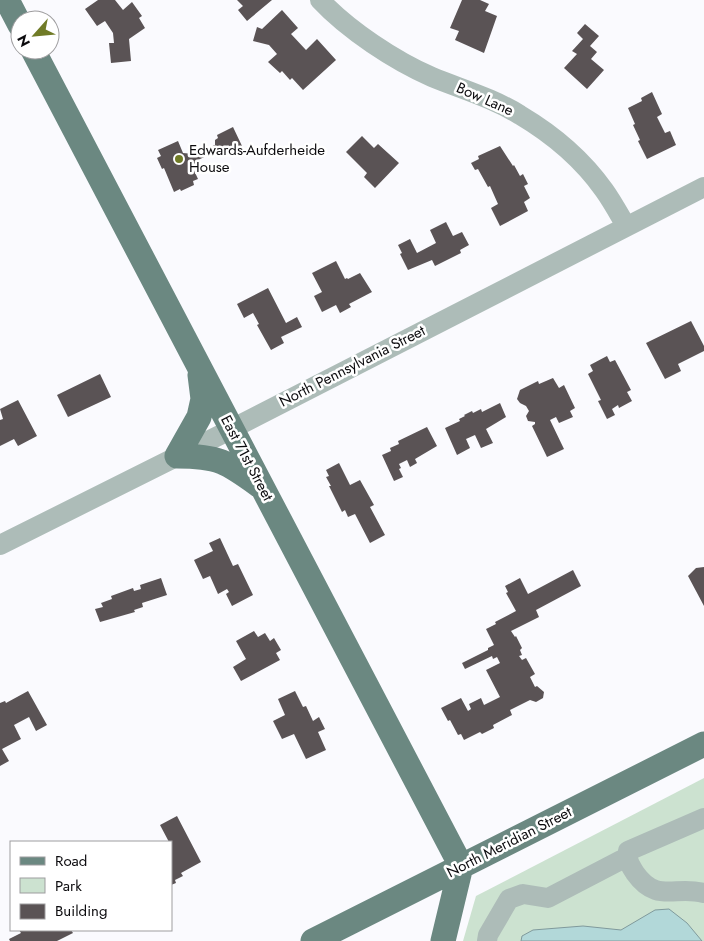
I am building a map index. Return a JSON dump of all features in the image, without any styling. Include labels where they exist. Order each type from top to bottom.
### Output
[{"type":"main road","name":"East 71st Street","points":[[38,60],[461,866]]},
{"type":"main road","points":[[198,366],[204,399],[199,417],[178,456],[202,456],[226,462],[264,489]]},
{"type":"main road","name":"North Meridian Street","points":[[313,941],[704,744]]},
{"type":"main road","points":[[443,941],[461,866]]},
{"type":"street","name":"Bow Lane","points":[[320,0],[362,36],[405,64],[498,104],[546,132],[587,168],[606,191],[626,226]]},
{"type":"street","name":"North Pennsylvania Street","points":[[0,545],[704,187]]},
{"type":"street","points":[[704,818],[628,851],[627,861],[643,884],[661,892],[696,891],[704,894]]},
{"type":"street","points":[[487,941],[488,935],[509,899],[523,894],[548,898],[621,860],[627,861]]},
{"type":"green space","points":[[704,778],[704,941],[463,941],[476,896]]},
{"type":"water","points":[[669,909],[687,923],[702,941],[521,941],[522,936],[533,930],[583,926],[621,930],[655,910]]},
{"type":"building","points":[[98,0],[115,0],[123,10],[132,2],[142,16],[139,18],[145,28],[129,39],[131,61],[111,63],[109,43],[114,43],[113,33],[105,21],[97,26],[85,9]]},
{"type":"building","points":[[237,0],[272,0],[247,21],[238,10],[243,6]]},
{"type":"building","points":[[462,0],[480,0],[489,4],[485,11],[497,16],[484,53],[455,40],[459,31],[450,28]]},
{"type":"building","points":[[282,10],[298,28],[291,34],[306,50],[317,39],[336,60],[303,90],[292,78],[290,80],[282,71],[280,73],[268,62],[277,54],[269,45],[253,41],[257,27],[262,29]]},
{"type":"building","points":[[585,24],[599,36],[590,46],[597,52],[591,59],[604,70],[587,89],[564,68],[577,54],[572,51],[583,39],[577,33]]},
{"type":"building","points":[[652,92],[662,114],[657,117],[665,133],[670,131],[676,145],[647,159],[638,141],[640,140],[628,108],[642,101],[641,98]]},
{"type":"building","name":"Edwards-Aufderheide House","points":[[233,127],[242,146],[227,153],[225,151],[221,153],[217,151],[198,160],[192,166],[198,179],[193,181],[194,185],[174,192],[164,168],[162,169],[157,158],[161,156],[158,150],[178,141],[183,153],[194,154],[215,145],[215,140],[218,138],[217,135]]},
{"type":"building","points":[[362,136],[374,148],[378,144],[399,163],[375,188],[364,177],[367,173],[346,152]]},
{"type":"building","points":[[500,146],[520,176],[523,174],[528,184],[524,186],[530,198],[524,202],[528,211],[500,226],[491,208],[498,204],[490,186],[488,187],[478,169],[475,170],[471,163],[479,159],[478,156]]},
{"type":"building","points":[[446,222],[453,236],[462,232],[469,245],[460,250],[461,253],[435,266],[432,260],[408,270],[398,245],[410,239],[417,253],[436,243],[430,230]]},
{"type":"building","points":[[336,261],[345,279],[360,273],[372,292],[349,304],[351,307],[340,313],[336,305],[322,312],[314,296],[322,292],[312,273]]},
{"type":"building","points":[[268,288],[286,323],[297,317],[302,327],[281,337],[284,343],[271,350],[257,325],[259,324],[253,313],[244,318],[237,304]]},
{"type":"building","points":[[691,321],[704,346],[704,351],[678,364],[681,371],[665,379],[646,343]]},
{"type":"building","points":[[607,356],[610,362],[615,360],[631,390],[627,392],[632,401],[619,408],[618,405],[612,409],[615,415],[607,419],[598,401],[601,400],[588,374],[593,371],[590,365]]},
{"type":"building","points":[[100,374],[111,397],[68,417],[57,395]]},
{"type":"building","points":[[553,378],[559,388],[564,385],[575,408],[570,411],[573,417],[559,423],[556,417],[550,420],[564,449],[547,457],[532,426],[535,422],[528,421],[526,416],[529,411],[517,399],[520,390],[538,381],[539,384]]},
{"type":"building","points":[[18,400],[37,436],[18,446],[14,439],[0,446],[0,420],[3,419],[0,409]]},
{"type":"building","points":[[500,403],[506,417],[486,429],[493,443],[481,448],[475,435],[466,439],[470,448],[457,455],[445,428],[460,421],[459,419],[472,411],[473,413],[481,409],[482,412]]},
{"type":"building","points":[[427,427],[437,446],[415,459],[417,463],[410,467],[407,460],[399,464],[403,477],[394,481],[382,455],[391,451],[390,448],[399,444],[398,441]]},
{"type":"building","points":[[339,463],[350,485],[360,480],[374,505],[370,507],[385,535],[370,543],[355,514],[348,517],[345,510],[342,512],[329,486],[331,486],[326,477],[329,476],[326,470]]},
{"type":"building","points":[[220,538],[233,566],[238,564],[253,595],[232,606],[226,594],[229,592],[227,589],[218,594],[210,576],[203,579],[194,560],[213,551],[209,543]]},
{"type":"building","points":[[704,567],[704,606],[688,576],[696,568]]},
{"type":"building","points":[[573,570],[581,586],[536,610],[539,617],[511,631],[522,648],[520,650],[522,655],[519,656],[522,660],[526,658],[535,674],[530,677],[535,687],[537,686],[544,692],[543,698],[536,702],[530,700],[510,710],[512,715],[493,725],[494,728],[464,740],[461,734],[458,735],[441,708],[461,698],[468,711],[471,709],[469,704],[481,698],[484,705],[500,697],[486,670],[500,663],[497,657],[493,659],[492,656],[465,669],[462,663],[494,645],[486,629],[516,611],[506,593],[508,592],[505,586],[520,578],[528,594]]},
{"type":"building","points":[[161,578],[167,595],[142,603],[143,607],[134,610],[135,612],[100,622],[95,609],[103,607],[101,603],[112,599],[111,596],[133,588],[134,591],[141,589],[140,585]]},
{"type":"building","points":[[254,631],[258,637],[265,633],[270,641],[274,638],[281,650],[276,653],[280,660],[241,681],[233,667],[246,659],[236,641]]},
{"type":"building","points":[[28,691],[47,725],[36,731],[29,717],[14,725],[21,739],[2,749],[9,761],[0,766],[0,703],[5,701],[6,703]]},
{"type":"building","points":[[295,691],[303,707],[306,706],[313,721],[319,717],[325,729],[318,732],[326,750],[306,759],[294,734],[282,739],[273,721],[285,715],[278,699]]},
{"type":"building","points":[[177,816],[201,862],[181,873],[183,876],[175,880],[176,883],[172,885],[172,841],[168,841],[160,825]]},
{"type":"building","points":[[20,931],[72,931],[73,933],[57,941],[10,941],[9,939],[21,933]]},
{"type":"place","name":"Edwards-Aufderheide House","points":[[179,159]]}]
